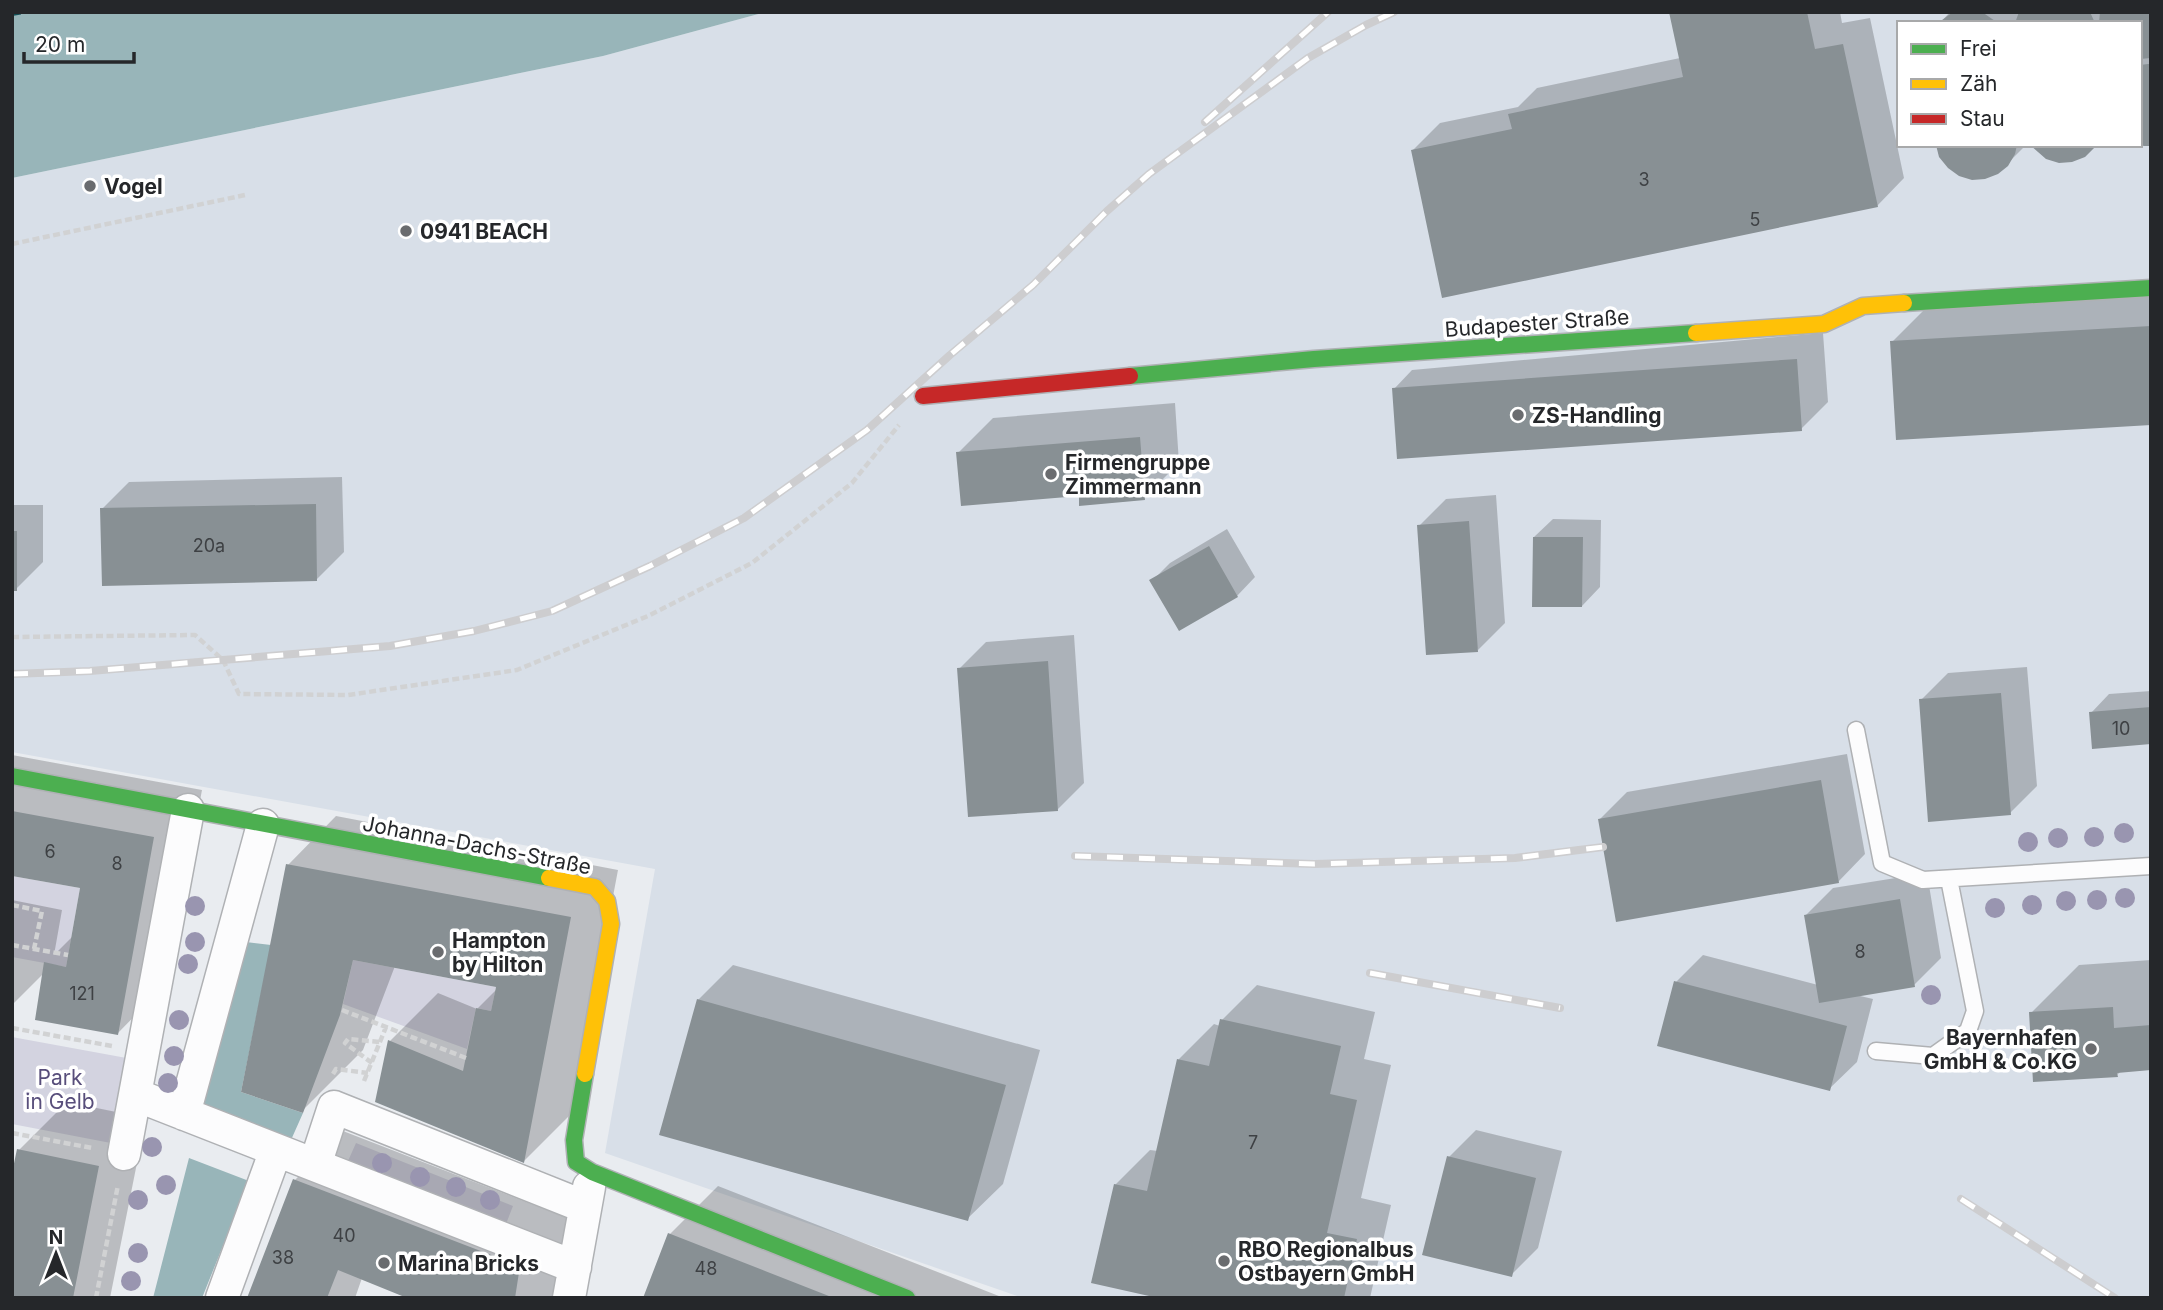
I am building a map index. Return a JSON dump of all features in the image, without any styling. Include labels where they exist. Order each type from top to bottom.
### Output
[{"type":"street","name":"Budapester Straße","points":[[923,396],[1314,359],[1824,324],[1863,306],[2151,288]]},
{"type":"street","name":"Johanna-Dachs-Straße","points":[[12,776],[595,887],[607,901],[611,924],[574,1140],[576,1162],[592,1172]]},
{"type":"street","points":[[124,1154],[188,810]]},
{"type":"street","points":[[184,1114],[263,825]]},
{"type":"street","points":[[136,1095],[315,1164],[572,1283],[592,1172],[907,1298]]},
{"type":"street","points":[[315,1164],[334,1107],[585,1207]]},
{"type":"street","points":[[222,1298],[276,1150]]},
{"type":"lane","points":[[1856,730],[1882,863],[1923,880],[2151,866]]},
{"type":"lane","points":[[1876,1051],[1933,1056],[1968,1031],[1975,1011],[1949,879]]},
{"type":"path","points":[[12,244],[245,195]]},
{"type":"path","points":[[12,637],[194,635],[223,660],[239,694],[348,695],[517,670],[648,616],[752,563],[852,483],[923,396]]},
{"type":"path","points":[[12,905],[41,911],[34,949]]},
{"type":"path","points":[[12,945],[68,955]]},
{"type":"path","points":[[341,1010],[466,1058]]},
{"type":"path","points":[[12,1027],[144,1052]]},
{"type":"path","points":[[366,1077],[386,1027]]},
{"type":"path","points":[[372,1063],[345,1043],[348,1039],[380,1041]]},
{"type":"path","points":[[12,1133],[124,1154],[96,1298]]},
{"type":"shaded area","points":[[766,12],[2151,12],[2151,1298],[1023,1298],[605,1153],[655,869],[12,752],[12,178],[603,56]]},
{"type":"green space","points":[[12,876],[80,888],[66,967],[12,957]]},
{"type":"green space","points":[[353,960],[496,987],[491,1011],[476,1008],[467,1049],[343,1004]]},
{"type":"green space","name":"Park in Gelb","points":[[12,1037],[132,1059],[116,1144],[12,1124]]},
{"type":"green space","points":[[356,1143],[513,1206],[506,1224],[348,1161]]},
{"type":"water","points":[[12,12],[766,12],[603,56],[12,178]]},
{"type":"water","points":[[246,942],[271,945],[241,1092],[303,1113],[291,1140],[201,1106]]},
{"type":"water","points":[[189,1158],[249,1181],[202,1298],[153,1298]]},
{"type":"building","points":[[1669,12],[1807,12],[1815,49],[1843,44],[1878,207],[1442,298],[1411,150],[1512,129],[1508,114],[1683,77]]},
{"type":"building","points":[[1953,12],[1982,12],[1995,21],[1941,21]]},
{"type":"building","points":[[2019,12],[2090,12],[2094,21],[2016,21]]},
{"type":"building","points":[[2100,12],[2151,12],[2151,58],[2142,59],[2142,21],[2099,21]]},
{"type":"building","points":[[2151,64],[2151,146],[2142,146],[2142,65]]},
{"type":"building","points":[[1936,147],[2017,147],[2008,166],[1985,179],[1972,180],[1959,176],[1939,157]]},
{"type":"building","points":[[2032,147],[2095,147],[2085,157],[2072,162],[2059,163],[2046,159]]},
{"type":"building","points":[[2151,326],[2151,425],[1896,440],[1890,341]]},
{"type":"building","name":"ZS-Handling","points":[[1797,359],[1802,431],[1397,459],[1392,388]]},
{"type":"building","name":"Firmengruppe Zimmermann","points":[[1140,437],[1145,500],[1079,506],[1079,496],[961,506],[956,452]]},
{"type":"building","points":[[316,504],[317,581],[102,586],[100,508]]},
{"type":"building","points":[[1469,521],[1478,652],[1426,655],[1417,525]]},
{"type":"building","points":[[12,531],[17,531],[17,591],[12,591]]},
{"type":"building","points":[[1533,537],[1583,537],[1582,607],[1532,607]]},
{"type":"building","points":[[1209,546],[1238,597],[1179,631],[1149,580]]},
{"type":"building","points":[[1048,661],[1058,811],[968,817],[957,668]]},
{"type":"building","points":[[2001,693],[2011,815],[1928,822],[1919,699]]},
{"type":"building","points":[[2151,707],[2151,744],[2092,749],[2089,712]]},
{"type":"building","points":[[1821,780],[1839,883],[1616,922],[1598,819]]},
{"type":"building","points":[[12,811],[154,837],[118,1035],[35,1020],[44,962],[66,967],[80,888],[12,876]]},
{"type":"building","points":[[286,864],[571,917],[524,1163],[375,1102],[388,1040],[463,1071],[476,1008],[491,1011],[496,987],[353,960],[340,1015],[303,1113],[241,1092]]},
{"type":"building","points":[[1900,899],[1915,987],[1819,1003],[1804,915]]},
{"type":"building","points":[[1674,981],[1847,1026],[1830,1091],[1657,1046]]},
{"type":"building","points":[[697,999],[1006,1085],[968,1221],[659,1135]]},
{"type":"building","name":"Bayernhafen GmbH & Co.KG","points":[[2113,1007],[2114,1028],[2151,1025],[2151,1070],[2117,1073],[2118,1077],[2033,1082],[2029,1012]]},
{"type":"building","name":"RBO Regionalbus Ostbayern GmbH","points":[[1220,1019],[1341,1046],[1330,1094],[1357,1100],[1327,1233],[1357,1239],[1344,1298],[1158,1298],[1091,1283],[1114,1184],[1147,1191],[1177,1059],[1209,1066]]},
{"type":"building","points":[[17,1149],[99,1166],[73,1298],[12,1298],[12,1173]]},
{"type":"building","points":[[1447,1156],[1536,1178],[1512,1277],[1422,1255]]},
{"type":"building","points":[[293,1179],[520,1266],[515,1298],[407,1298],[338,1270],[327,1298],[247,1298]]},
{"type":"building","points":[[668,1233],[834,1298],[643,1298]]},
{"type":"ferry route","points":[[12,15],[29,12]]},
{"type":"railway","points":[[1205,122],[1328,12]]},
{"type":"railway","points":[[12,674],[90,671],[390,646],[474,631],[552,611],[650,566],[744,518],[867,430],[1033,285],[1107,211],[1149,174],[1308,58],[1394,12]]},
{"type":"railway","points":[[1075,856],[1314,864],[1515,858],[1603,847]]},
{"type":"railway","points":[[1370,973],[1560,1008]]},
{"type":"railway","points":[[1961,1199],[2115,1298]]},
{"type":"traffic: fast","points":[[1904,303],[2151,288]]},
{"type":"traffic: fast","points":[[1130,376],[1314,359],[1696,333]]},
{"type":"traffic: fast","points":[[12,776],[549,878]]},
{"type":"traffic: fast","points":[[585,1074],[574,1140],[576,1162],[592,1172],[907,1298]]},
{"type":"traffic: slow","points":[[1696,333],[1824,324],[1863,306],[1904,303]]},
{"type":"traffic: slow","points":[[549,878],[595,887],[607,901],[611,924],[585,1074]]},
{"type":"traffic: jam","points":[[923,396],[1130,376]]},
{"type":"place","name":"Vogel","points":[[90,186]]},
{"type":"place","name":"0941 BEACH","points":[[406,231]]},
{"type":"place","name":"ZS-Handling","points":[[1518,415]]},
{"type":"place","name":"Firmengruppe Zimmermann","points":[[1051,474]]},
{"type":"place","name":"Hampton by Hilton","points":[[438,952]]},
{"type":"place","name":"Bayernhafen GmbH & Co.KG","points":[[2091,1049]]},
{"type":"place","name":"RBO Regionalbus Ostbayern GmbH","points":[[1224,1261]]},
{"type":"place","name":"Marina Bricks","points":[[384,1263]]}]
